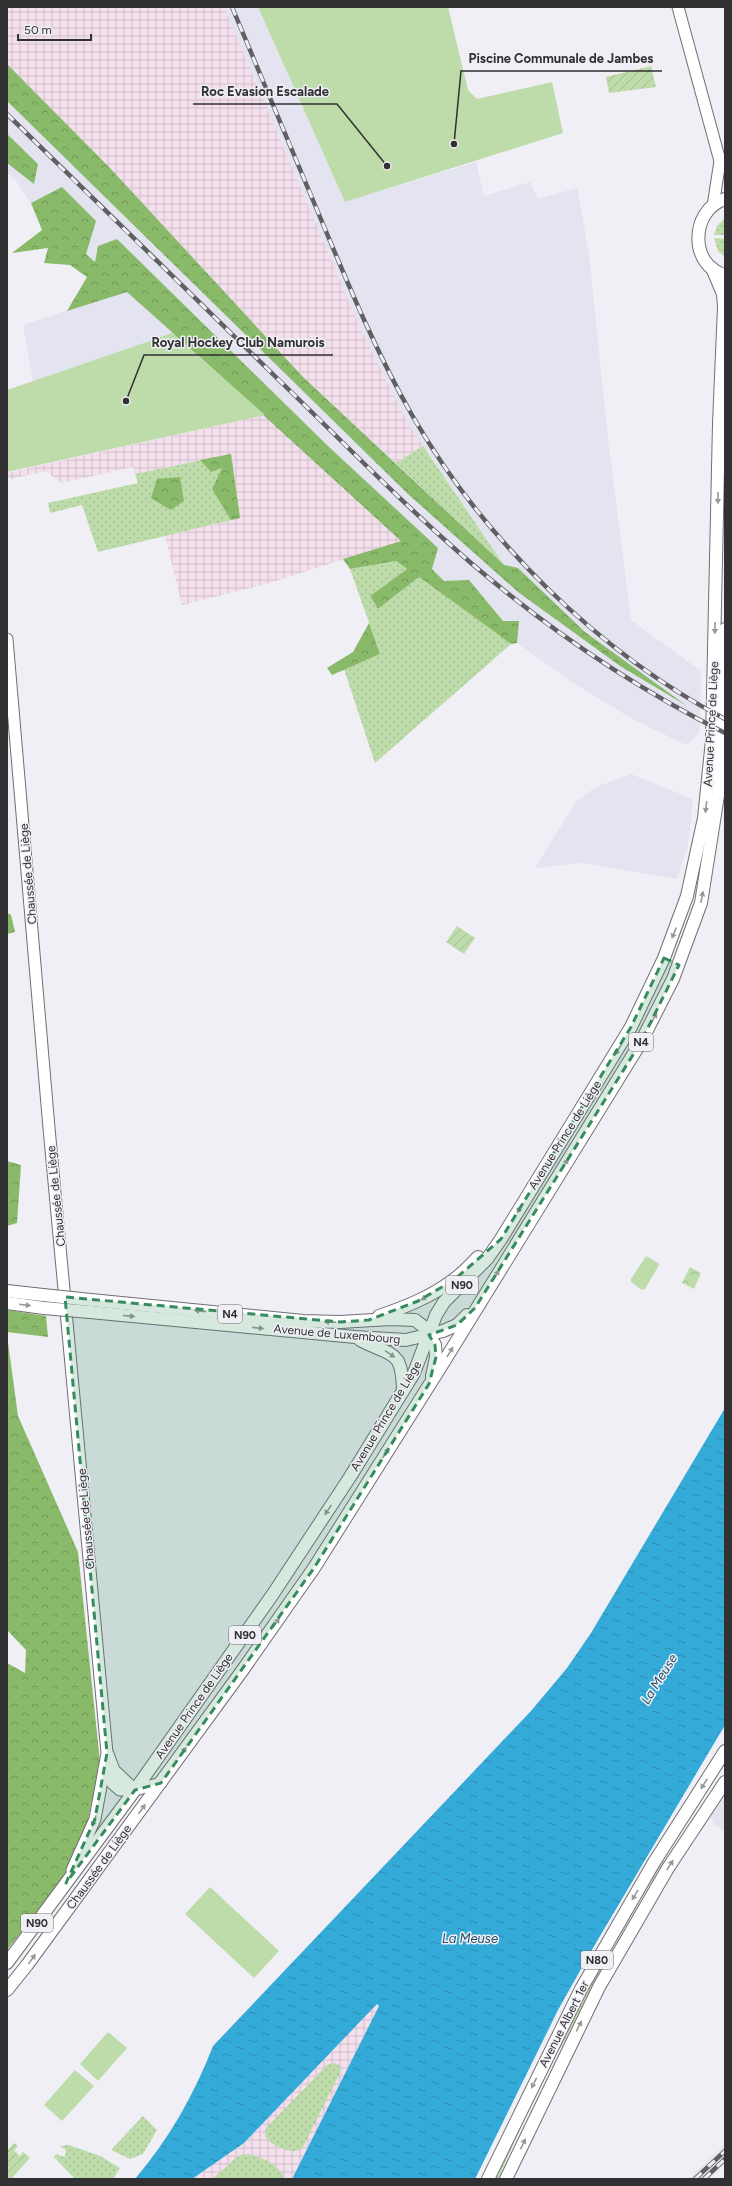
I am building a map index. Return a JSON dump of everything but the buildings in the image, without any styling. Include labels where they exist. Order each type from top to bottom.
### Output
[{"type":"main road","points":[[725,199],[712,206],[701,220],[698,239],[704,260],[712,268],[725,275]]},
{"type":"main road","name":"Avenue Prince de Liège","points":[[66,1883],[135,1790],[273,1594],[350,1477],[403,1391],[421,1357],[436,1315],[444,1302],[487,1259],[501,1239],[631,1027],[664,958],[687,896],[704,818],[712,740],[719,424],[724,307],[723,294],[712,268]]},
{"type":"main road","name":"Avenue Prince de Liège","points":[[161,1783],[314,1568],[430,1384],[475,1308],[641,1042],[679,965],[701,903],[712,840],[722,744],[725,629]]},
{"type":"main road","points":[[664,958],[679,965]]},
{"type":"main road","name":"N4","points":[[368,1320],[418,1302],[434,1293],[454,1280],[478,1256],[501,1239]]},
{"type":"main road","name":"Avenue de Luxembourg","points":[[7,1291],[303,1321],[415,1320],[429,1335],[413,1340],[355,1337],[44,1308],[7,1303]]},
{"type":"main road","name":"N4","points":[[429,1335],[457,1325],[475,1308]]},
{"type":"main road","points":[[429,1335],[435,1345],[436,1357],[430,1384]]},
{"type":"main road","points":[[355,1337],[383,1349],[399,1362],[402,1373],[403,1391]]},
{"type":"main road","name":"Avenue Albert 1er","points":[[488,2179],[581,1989],[689,1806],[724,1757]]},
{"type":"main road","name":"Avenue Albert 1er","points":[[506,2179],[602,1980],[668,1868],[725,1782]]},
{"type":"main road","name":"Chaussée de Liège","points":[[7,1990],[161,1783]]},
{"type":"main road","points":[[689,1806],[700,1820]]},
{"type":"main road","name":"Chaussée de Liège","points":[[7,1963],[66,1883]]},
{"type":"street","points":[[678,7],[722,164],[712,206]]},
{"type":"street","name":"Chaussée de Liège","points":[[7,639],[49,1128],[107,1754],[96,1819],[66,1883]]},
{"type":"street","name":"Chaussée de Liège","points":[[107,1754],[114,1770],[135,1790]]},
{"type":"street","points":[[104,1769],[112,1783],[120,1790],[135,1790],[161,1783]]},
{"type":"highlighted area","points":[[664,958],[679,965],[641,1042],[475,1308],[457,1325],[429,1335],[435,1345],[436,1357],[429,1384],[314,1568],[161,1783],[135,1790],[66,1883],[95,1819],[107,1753],[65,1297],[340,1322],[369,1320],[418,1301],[454,1280],[501,1239],[631,1027]]},
{"type":"shaded area","points":[[7,7],[224,7],[359,325],[408,424],[423,446],[396,463],[303,377],[110,168],[7,64]]},
{"type":"shaded area","points":[[224,7],[258,7],[345,202],[476,162],[484,196],[530,182],[538,199],[577,188],[589,253],[608,439],[631,620],[701,671],[700,732],[686,745],[629,717],[569,680],[517,643],[472,606],[173,333],[33,381],[23,325],[126,291],[31,203],[16,181],[7,173],[7,64],[503,563],[408,424],[359,325]]},
{"type":"shaded area","points":[[265,415],[401,541],[266,584],[182,605],[165,536],[240,518],[231,454],[135,474],[133,467],[61,483],[46,471],[10,479],[7,473]]},
{"type":"shaded area","points":[[631,774],[693,799],[688,845],[677,879],[583,863],[535,868],[576,802],[596,787]]},
{"type":"shaded area","points":[[725,1791],[725,1832],[714,1824],[709,1814]]},
{"type":"shaded area","points":[[377,2004],[379,2006],[292,2179],[192,2179],[244,2143]]},
{"type":"shaded area","points":[[725,2145],[725,2164],[709,2179],[688,2179]]},
{"type":"green space","points":[[258,7],[448,7],[468,90],[477,99],[552,82],[563,133],[345,202]]},
{"type":"green space","points":[[7,64],[110,168],[303,377],[504,565],[518,568],[585,632],[687,706],[620,666],[518,592],[409,495],[7,101]]},
{"type":"green space","points":[[651,66],[656,87],[609,93],[606,77]]},
{"type":"green space","points":[[7,134],[38,164],[34,184],[7,163]]},
{"type":"green space","points":[[62,187],[96,221],[86,254],[95,262],[98,246],[117,239],[329,447],[438,548],[432,569],[444,581],[469,580],[503,621],[519,621],[517,643],[511,644],[419,577],[378,609],[370,596],[407,569],[396,561],[350,569],[343,559],[401,541],[200,357],[157,339],[173,333],[127,292],[67,311],[87,277],[70,265],[44,263],[48,248],[12,253],[42,230],[31,203]]},
{"type":"green space","points":[[725,218],[725,235],[714,235],[717,226]]},
{"type":"green space","points":[[714,238],[725,239],[725,257],[718,251]]},
{"type":"green space","points":[[173,333],[265,415],[7,472],[7,390]]},
{"type":"green space","points":[[423,446],[504,565],[396,463]]},
{"type":"green space","points":[[231,454],[240,518],[98,552],[82,505],[50,513],[48,503],[138,483],[135,474]]},
{"type":"green space","points":[[231,454],[240,518],[231,520],[212,489],[222,468],[211,472],[200,460]]},
{"type":"green space","points":[[180,477],[184,501],[171,510],[151,498],[157,479]]},
{"type":"green space","points":[[396,561],[407,569],[370,596],[378,609],[419,577],[511,644],[375,763],[344,669],[380,654],[350,569]]},
{"type":"green space","points":[[369,623],[380,654],[332,675],[327,668],[353,652]]},
{"type":"green space","points":[[7,913],[11,915],[15,932],[7,934]]},
{"type":"green space","points":[[457,926],[475,938],[464,954],[446,942]]},
{"type":"green space","points":[[7,1161],[21,1165],[17,1223],[7,1226]]},
{"type":"green space","points":[[646,1256],[659,1265],[645,1289],[642,1290],[631,1282],[631,1279]]},
{"type":"green space","points":[[690,1267],[701,1273],[694,1289],[682,1283]]},
{"type":"green space","points":[[7,1310],[46,1316],[48,1337],[7,1332]]},
{"type":"green space","points":[[7,1335],[18,1416],[78,1552],[100,1762],[86,1829],[60,1883],[7,1950],[7,1663],[25,1673],[26,1650],[7,1630]]},
{"type":"green space","points":[[660,1860],[664,1861],[615,1941],[561,2048],[556,2046]]},
{"type":"green space","points":[[210,1887],[279,1951],[254,1978],[185,1914]]},
{"type":"green space","points":[[108,2032],[127,2048],[98,2081],[80,2064]]},
{"type":"green space","points":[[334,2063],[340,2066],[341,2071],[303,2147],[299,2150],[288,2151],[277,2147],[265,2136],[266,2128],[327,2065]]},
{"type":"green space","points":[[75,2070],[94,2086],[62,2121],[44,2105]]},
{"type":"green space","points":[[143,2116],[157,2130],[143,2154],[130,2159],[111,2150]]},
{"type":"green space","points":[[520,2120],[523,2123],[498,2179],[492,2179]]},
{"type":"green space","points":[[14,2143],[18,2146],[14,2151],[20,2156],[23,2152],[30,2158],[11,2179],[7,2179],[7,2151]]},
{"type":"green space","points":[[69,2145],[100,2156],[120,2168],[113,2179],[75,2179],[54,2157],[56,2154],[65,2157],[66,2150],[60,2146]]},
{"type":"green space","points":[[243,2154],[248,2154],[268,2161],[279,2169],[284,2179],[212,2179],[236,2158]]},
{"type":"water","name":"La Meuse","points":[[725,1408],[725,1725],[590,1953],[558,2010],[475,2179],[292,2179],[379,2006],[377,2004],[244,2143],[192,2179],[135,2179],[159,2148],[180,2116],[198,2082],[213,2046],[531,1711],[567,1668],[591,1633]]},
{"type":"railway","points":[[232,7],[363,318],[386,367],[412,415],[441,461],[473,506],[509,548],[548,589],[589,627],[633,661],[678,692],[725,719]]},
{"type":"railway","points":[[7,114],[376,476],[471,563],[531,611],[593,656],[625,677],[725,733]]},
{"type":"railway","points":[[695,2179],[725,2151]]},
{"type":"railway","points":[[704,2179],[725,2159]]},
{"type":"place","name":"Piscine Communale de Jambes","points":[[454,144]]},
{"type":"place","name":"Roc Evasion Escalade","points":[[387,166]]},
{"type":"place","name":"Royal Hockey Club Namurois","points":[[126,401]]}]
